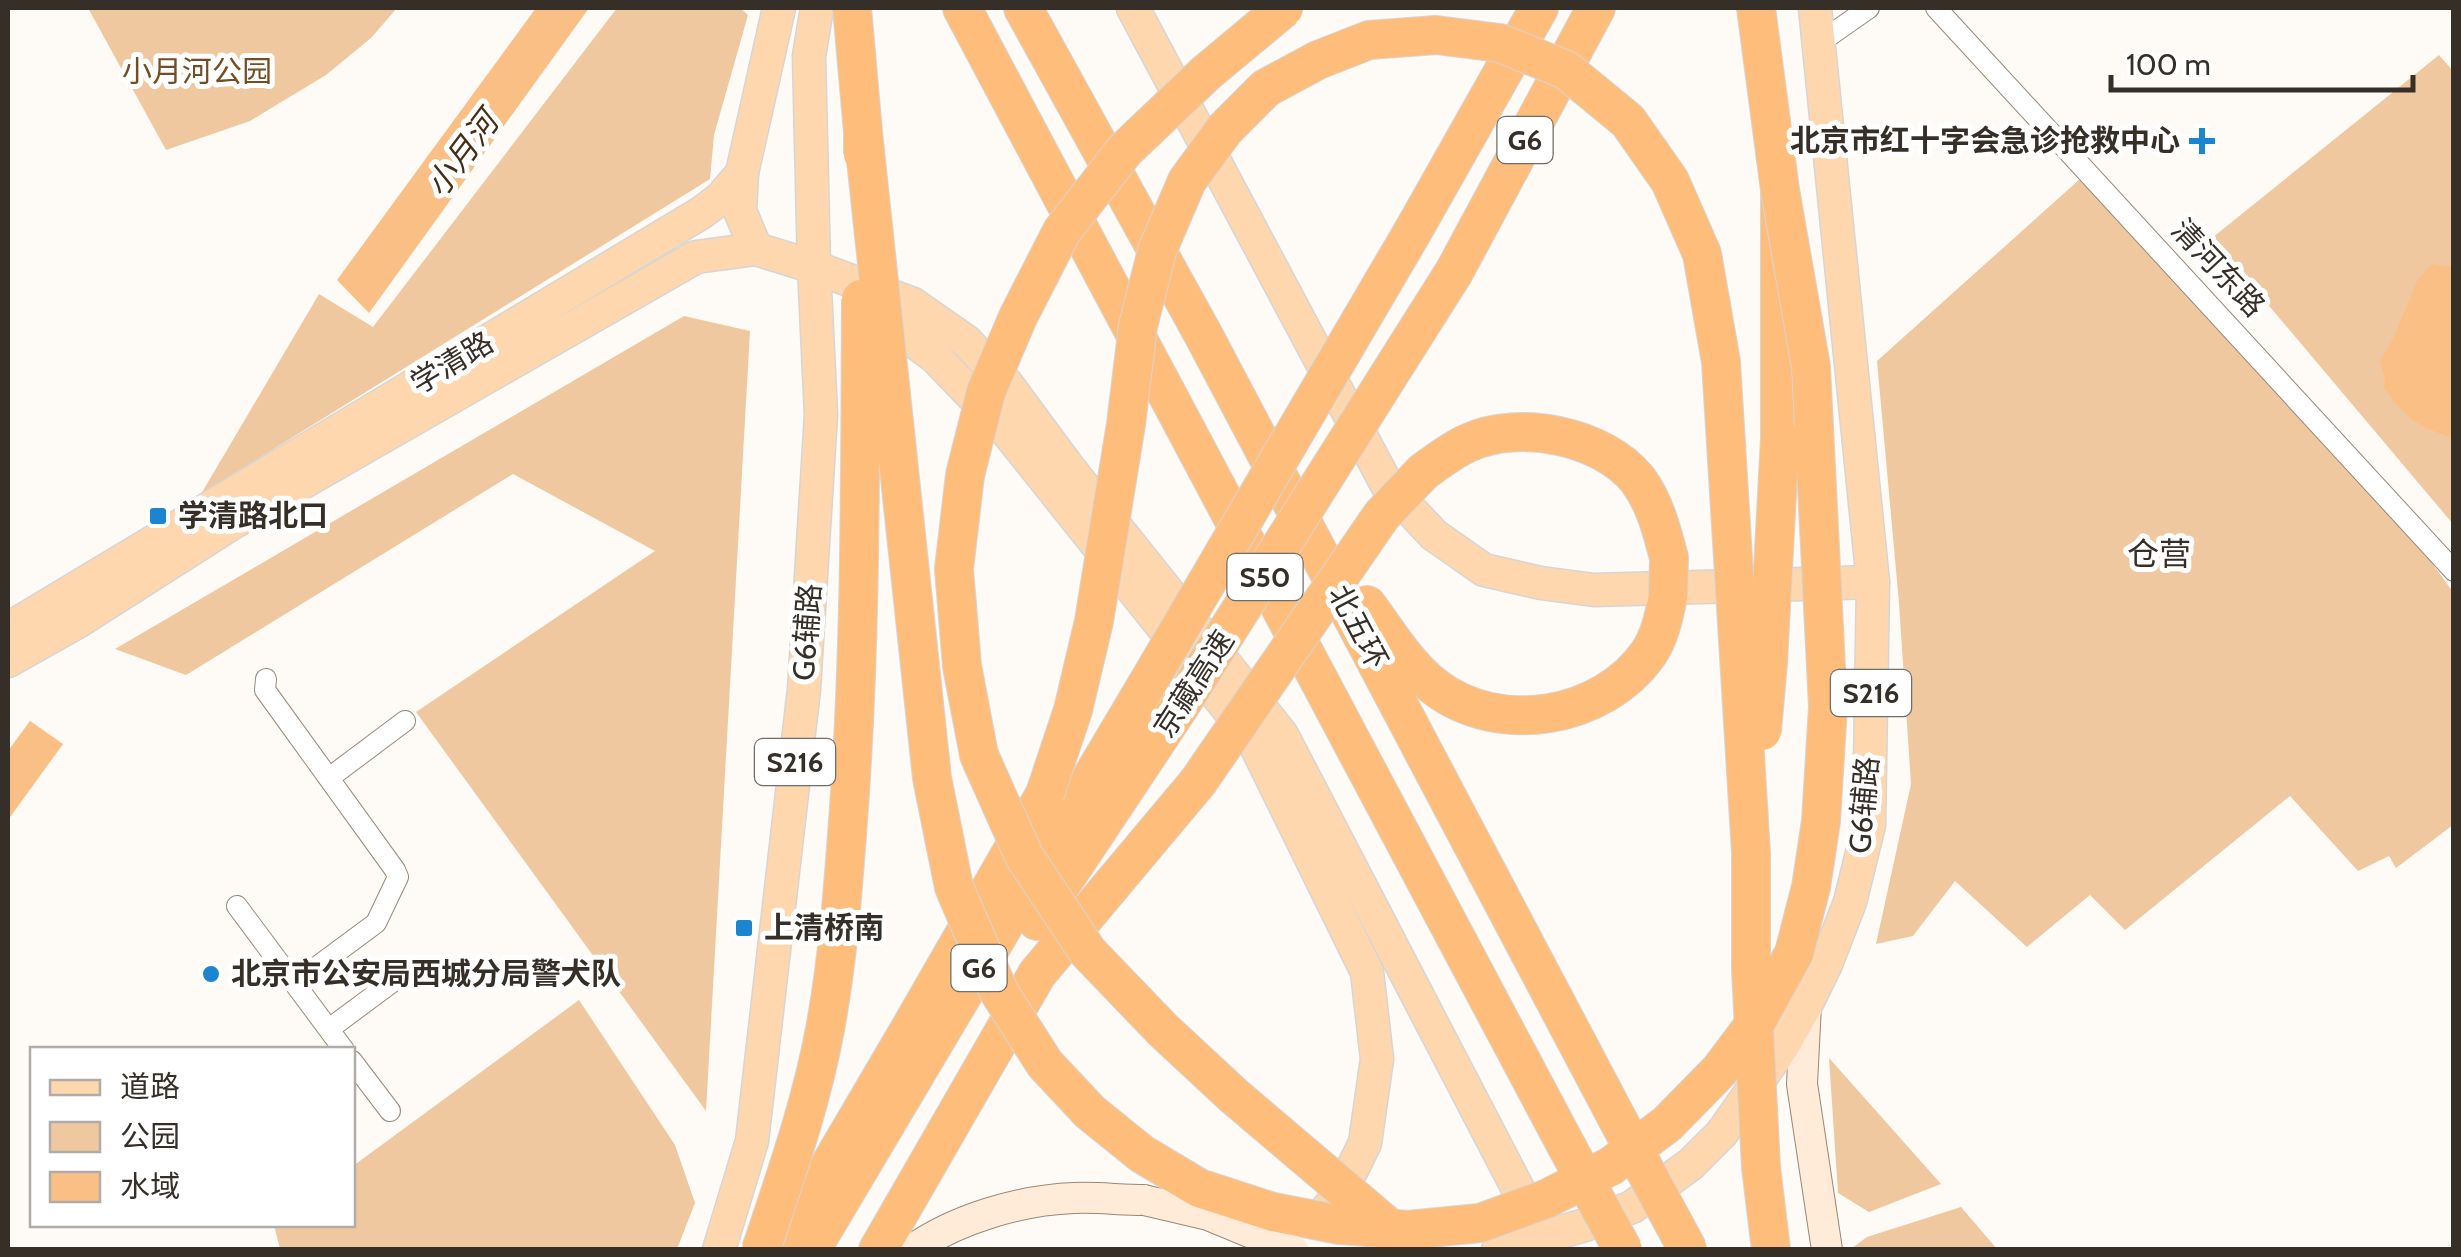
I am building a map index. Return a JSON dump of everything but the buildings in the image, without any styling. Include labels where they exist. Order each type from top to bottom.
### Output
[{"type":"highway","points":[[852,8],[932,778],[954,887],[998,992],[1046,1064],[1090,1112],[1142,1154],[1199,1188],[1273,1212],[1340,1225],[1408,1230],[1480,1223],[1546,1200],[1611,1166],[1667,1124],[1720,1070],[1756,1022],[1794,953],[1812,887],[1821,821],[1828,707],[1811,367],[1780,190],[1756,8]]},
{"type":"highway","name":"北五环","points":[[962,8],[1624,1250]]},
{"type":"highway","name":"北五环","points":[[1024,8],[1204,336],[1688,1250]]},
{"type":"highway","points":[[1284,8],[1206,73],[1125,150],[1062,231],[1018,317],[986,392],[965,474],[954,568],[962,666],[980,755],[1024,856],[1088,952],[1234,1096],[1415,1250]]},
{"type":"highway","name":"京藏高速","points":[[812,1250],[1413,231],[1539,8]]},
{"type":"highway","name":"京藏高速","points":[[841,1250],[1020,946],[1178,709],[1454,272],[1596,8]]},
{"type":"highway","points":[[780,1250],[1045,794],[1073,710],[1094,621],[1138,326],[1158,251],[1187,180],[1226,129],[1266,88],[1318,60],[1368,40],[1436,35],[1500,44],[1566,70],[1628,120],[1670,181],[1702,254],[1721,362],[1751,854],[1751,970],[1760,1147],[1771,1250]]},
{"type":"highway","points":[[761,1250],[800,1134],[826,1026],[841,925],[858,614],[863,132]]},
{"type":"highway","points":[[1751,854],[1768,663],[1780,438],[1780,190]]},
{"type":"highway","points":[[878,1250],[1037,974],[1198,782],[1382,516],[1423,472],[1469,442],[1502,434],[1553,433],[1613,457],[1636,478],[1662,528],[1669,558],[1662,625],[1648,654],[1604,695],[1577,707],[1503,715],[1469,706],[1436,688],[1407,659],[1366,603],[1204,336]]},
{"type":"main road","points":[[756,249],[740,210],[742,173],[779,8]]},
{"type":"main road","name":"G6辅路","points":[[719,1250],[752,1141],[804,688],[822,415],[809,56],[817,8]]},
{"type":"main road","points":[[1133,8],[1387,484],[1434,535],[1484,570],[1594,590],[1872,582]]},
{"type":"main road","name":"G6辅路","points":[[1498,1250],[1632,1208],[1691,1164],[1722,1133],[1783,1046],[1826,964],[1850,902],[1869,825],[1872,582],[1815,8]]},
{"type":"main road","name":"学清路","points":[[8,629],[701,213],[721,198],[742,173]]},
{"type":"main road","name":"学清路","points":[[8,661],[79,621],[234,522],[696,258],[756,249],[814,267],[912,304],[966,341],[1006,383],[1282,736],[1543,1237]]},
{"type":"main road","points":[[814,267],[934,357],[1008,433],[1254,740],[1337,908],[1367,972],[1377,1059],[1365,1144],[1339,1196],[1290,1250]]},
{"type":"street","points":[[1819,43],[1869,8]]},
{"type":"street","name":"清河东路","points":[[1936,8],[2454,571]]},
{"type":"street","points":[[266,679],[265,690],[398,876],[376,922],[295,983]]},
{"type":"street","points":[[328,778],[405,721]]},
{"type":"street","points":[[238,906],[342,1047]]},
{"type":"street","points":[[329,1029],[403,974]]},
{"type":"street","points":[[1806,1005],[1802,1084],[1827,1250]]},
{"type":"street","points":[[355,1064],[390,1111]]},
{"type":"street","points":[[912,1250],[935,1234],[999,1210],[1072,1198],[1144,1200],[1208,1215],[1290,1250]]},
{"type":"green space","name":"小月河公园","points":[[88,8],[397,8],[371,38],[326,75],[250,121],[166,150]]},
{"type":"green space","points":[[617,8],[740,8],[748,15],[714,135],[710,179],[201,494],[319,294],[373,327]]},
{"type":"green space","points":[[2439,55],[2454,72],[2453,524],[2212,238]]},
{"type":"green space","points":[[2080,179],[2429,559],[2453,592],[2453,825],[2396,868],[2389,856],[2358,871],[2290,796],[2125,930],[2090,895],[2027,947],[1955,881],[1913,936],[1876,944],[1911,784],[1877,361]]},
{"type":"green space","points":[[684,316],[750,331],[706,1111],[416,712],[655,551],[513,474],[186,675],[115,649]]},
{"type":"green space","points":[[579,1000],[675,1145],[695,1203],[677,1249],[280,1249],[274,1227],[355,1227],[355,1165]]},
{"type":"green space","points":[[1829,1058],[1941,1184],[1869,1212],[1838,1193]]},
{"type":"green space","points":[[1961,1207],[1997,1249],[1851,1249],[1867,1237]]},
{"type":"water","name":"小月河","points":[[536,8],[589,8],[369,313],[337,280]]},
{"type":"water","points":[[2432,264],[2453,267],[2453,438],[2421,425],[2399,407],[2384,388],[2380,361],[2417,281]]},
{"type":"water","points":[[30,721],[63,744],[8,820],[8,751]]},
{"type":"place","name":"北京市红十字会急诊抢救中心","points":[[2202,141]]},
{"type":"place","name":"学清路北口","points":[[158,516]]},
{"type":"place","name":"上清桥南","points":[[744,928]]},
{"type":"place","name":"北京市公安局西城分局警犬队","points":[[211,974]]},
{"type":"district","name":"仓营","points":[[2159,554]]}]
